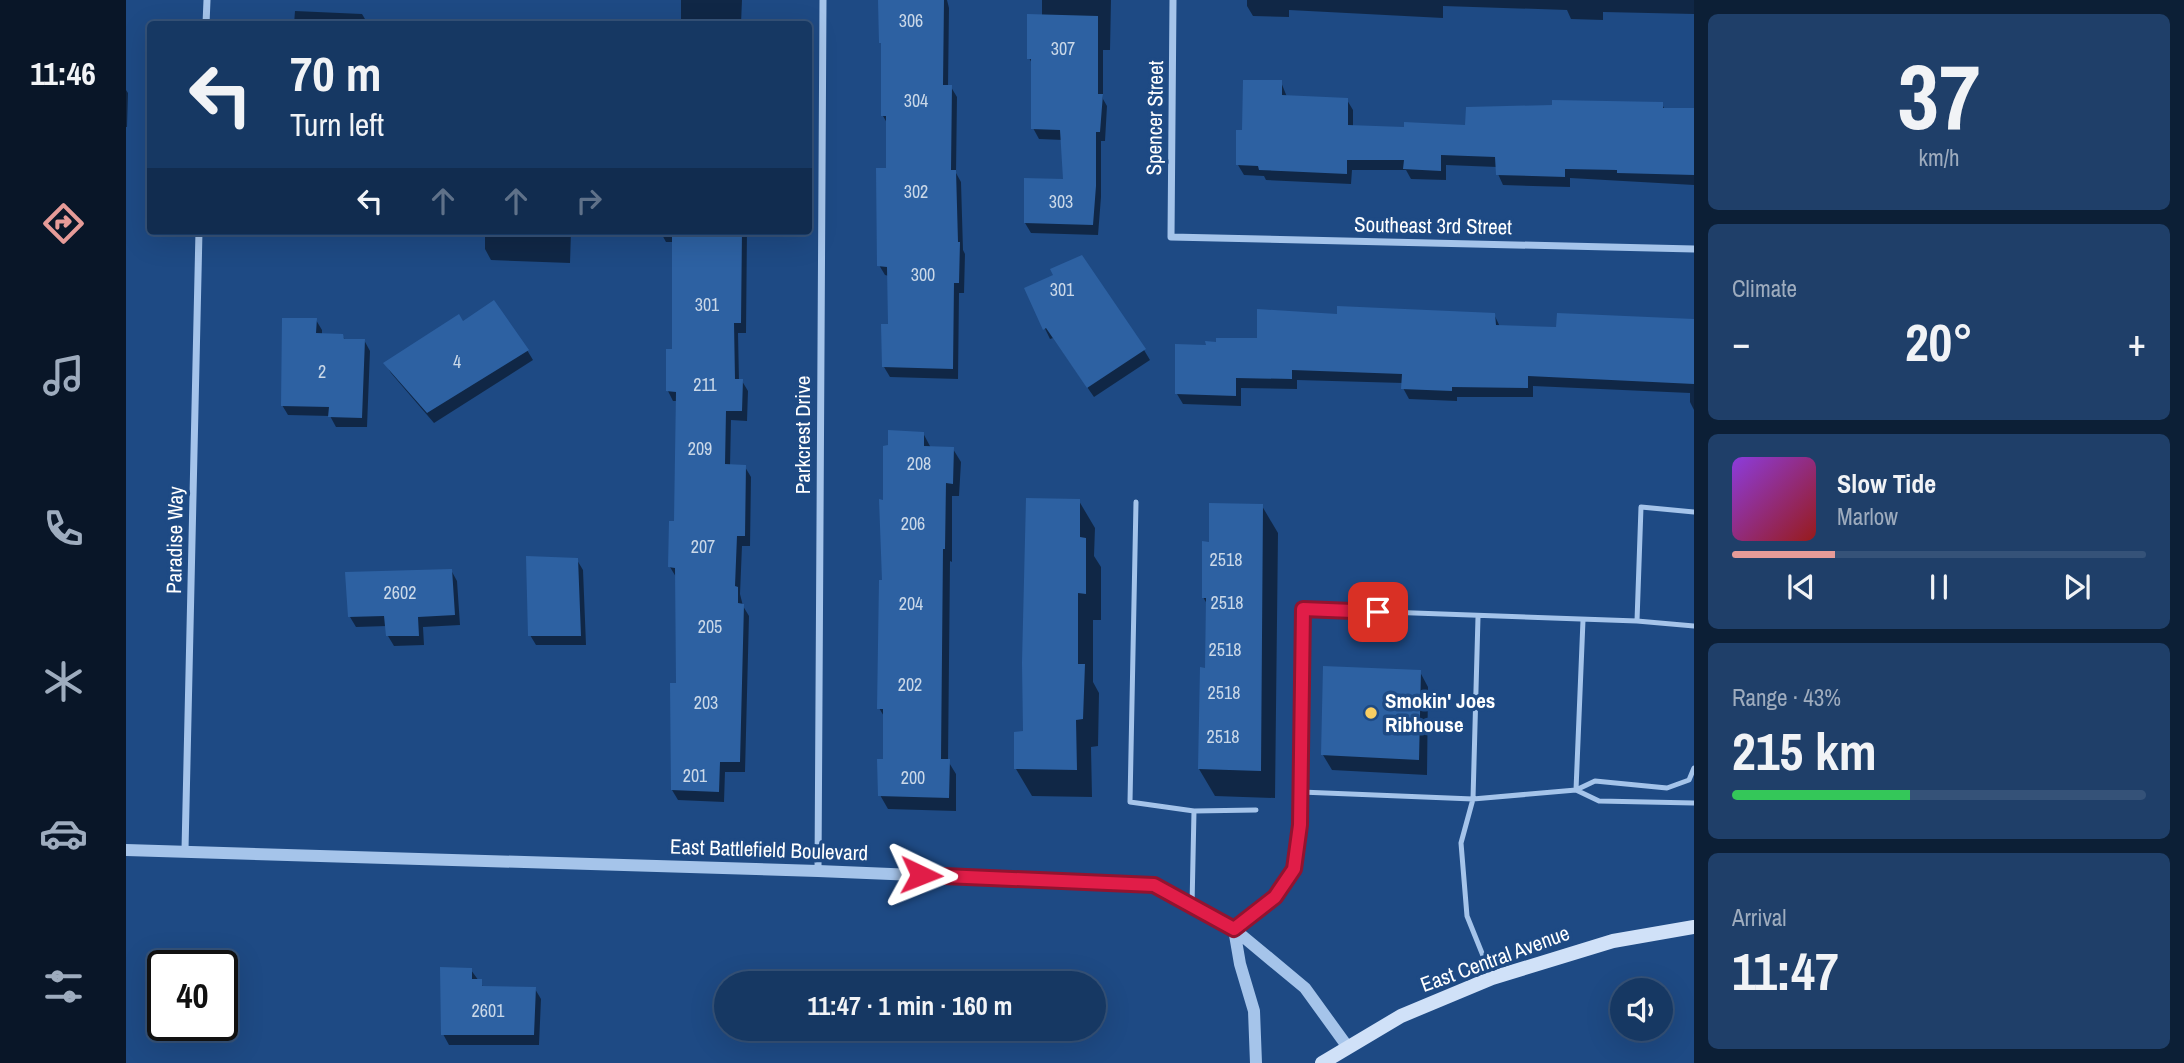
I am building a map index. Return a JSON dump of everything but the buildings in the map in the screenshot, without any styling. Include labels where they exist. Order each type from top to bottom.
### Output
[{"type":"main road","name":"East Central Avenue","points":[[1322,1063],[1401,1016],[1492,978],[1613,941],[1694,927]]},
{"type":"street","points":[[206,21],[207,0]]},
{"type":"street","name":"Parkcrest Drive","points":[[818,871],[823,0]]},
{"type":"street","name":"Spencer Street","points":[[1171,237],[1173,0]]},
{"type":"street","name":"Paradise Way","points":[[185,850],[199,235]]},
{"type":"street","name":"Southeast 3rd Street","points":[[1171,237],[1694,249]]},
{"type":"street","name":"East Battlefield Boulevard","points":[[126,850],[818,871],[1154,885],[1234,929],[1305,988],[1347,1046]]},
{"type":"street","points":[[1234,929],[1240,964],[1254,1012],[1256,1063]]},
{"type":"lane","points":[[1136,502],[1130,802],[1194,811],[1256,810]]},
{"type":"lane","points":[[1637,621],[1641,507],[1694,512]]},
{"type":"lane","points":[[1234,929],[1275,897],[1294,869],[1300,825],[1303,609],[1637,621],[1694,626]]},
{"type":"lane","points":[[1478,617],[1473,799],[1461,843],[1467,916],[1492,978]]},
{"type":"lane","points":[[1576,790],[1583,620]]},
{"type":"lane","points":[[1301,792],[1473,799],[1576,790],[1595,781],[1667,788],[1689,780],[1694,768]]},
{"type":"lane","points":[[1576,790],[1599,801],[1694,803]]},
{"type":"lane","points":[[1192,906],[1194,811]]},
{"type":"place","name":"Smokin' Joes Ribhouse","points":[[1371,713]]},
{"type":"route","points":[[921,875],[1154,885],[1234,929],[1275,897],[1294,869],[1300,825],[1303,609],[1378,612]]}]
